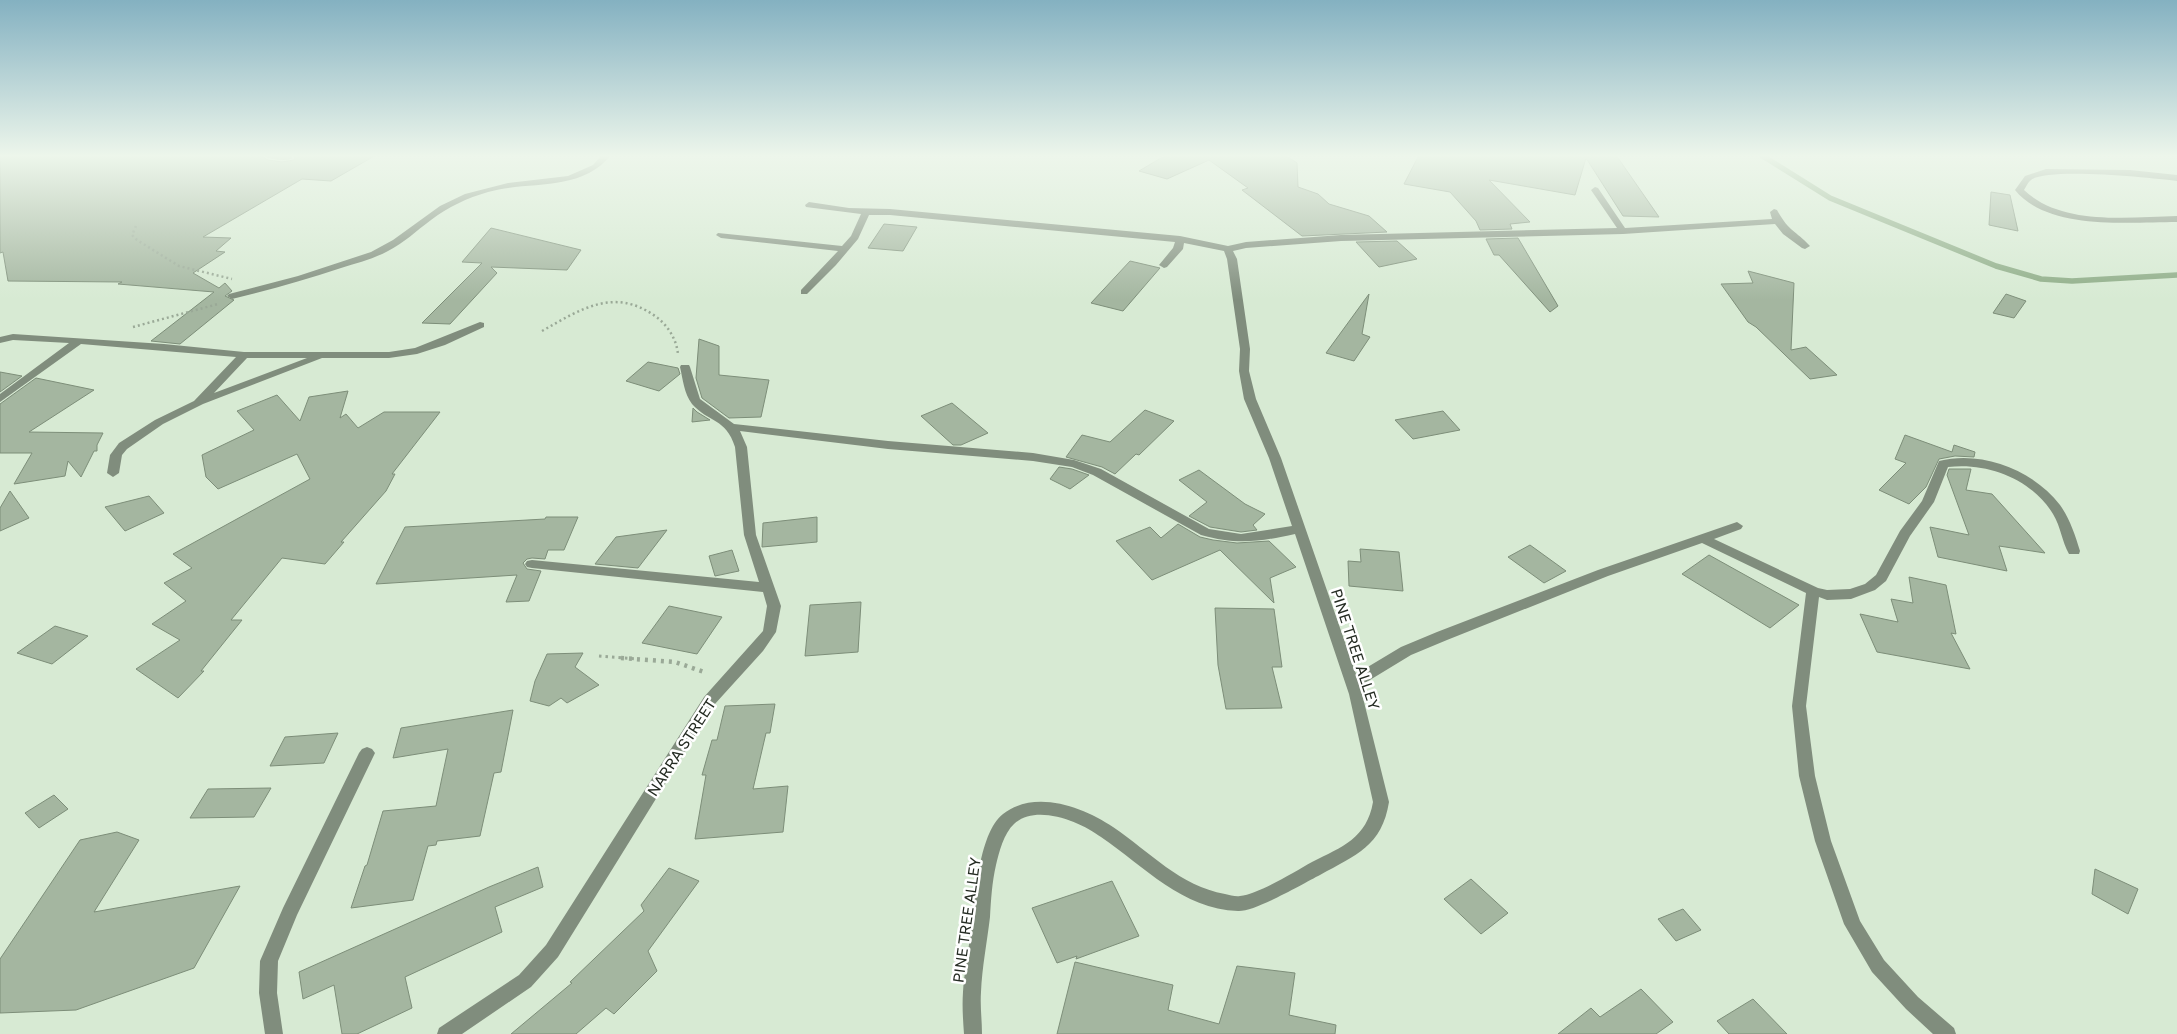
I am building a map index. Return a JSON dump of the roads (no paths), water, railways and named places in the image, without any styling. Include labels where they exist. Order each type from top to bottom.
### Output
[{"type":"street","points":[[232,296],[302,279],[383,250],[452,203]]},
{"type":"street","points":[[1604,203],[1623,231]]},
{"type":"street","points":[[2033,203],[2040,207],[2078,217],[2177,219]]},
{"type":"street","points":[[809,205],[866,212],[890,212],[1193,240],[1228,249],[1246,245],[1341,238],[1623,231],[1776,217],[1788,234],[1805,246]]},
{"type":"street","points":[[804,292],[855,237],[866,212]]},
{"type":"street","points":[[721,235],[844,249]]},
{"type":"street","points":[[1164,265],[1178,248],[1180,239]]},
{"type":"street","name":"PINE TREE ALLEY","points":[[973,1034],[972,992],[986,866],[996,838],[1008,819],[1026,810],[1045,808],[1077,815],[1106,831],[1178,886],[1206,898],[1240,904],[1270,893],[1306,872],[1338,857],[1365,839],[1378,820],[1381,802],[1352,684],[1275,458],[1250,399],[1244,371],[1245,349],[1232,259],[1228,249]]},
{"type":"street","points":[[0,340],[14,337],[164,346],[244,355],[389,355],[417,351],[441,343],[480,325]]},
{"type":"street","points":[[0,399],[78,341]]},
{"type":"street","points":[[113,473],[116,455],[123,446],[159,422],[198,403],[327,354]]},
{"type":"street","points":[[198,403],[244,355]]},
{"type":"street","name":"NARRA STREET","points":[[446,1034],[525,981],[552,951],[709,701],[758,647],[769,632],[774,606],[750,535],[741,447],[737,434],[731,427],[697,402],[693,396],[685,367]]},
{"type":"street","points":[[731,427],[888,445],[1033,457],[1074,464],[1096,472],[1205,532],[1221,537],[1246,540],[1299,529]]},
{"type":"street","points":[[1702,538],[1813,591],[1827,595],[1852,594],[1870,587],[1881,578],[1904,534],[1928,502],[1943,464],[1973,462],[1993,466],[2023,480],[2048,499],[2066,526],[2074,551]]},
{"type":"street","points":[[1352,684],[1406,651],[1442,636],[1602,573],[1737,526]]},
{"type":"street","points":[[532,564],[769,588]]},
{"type":"street","points":[[1813,591],[1799,706],[1807,776],[1824,842],[1853,924],[1878,966],[1912,1003],[1947,1034]]},
{"type":"street","points":[[274,1034],[268,992],[268,961],[289,912],[367,753]]},
{"type":"waterway","points":[[1843,203],[1996,266],[2041,279],[2072,281],[2177,275]]}]
